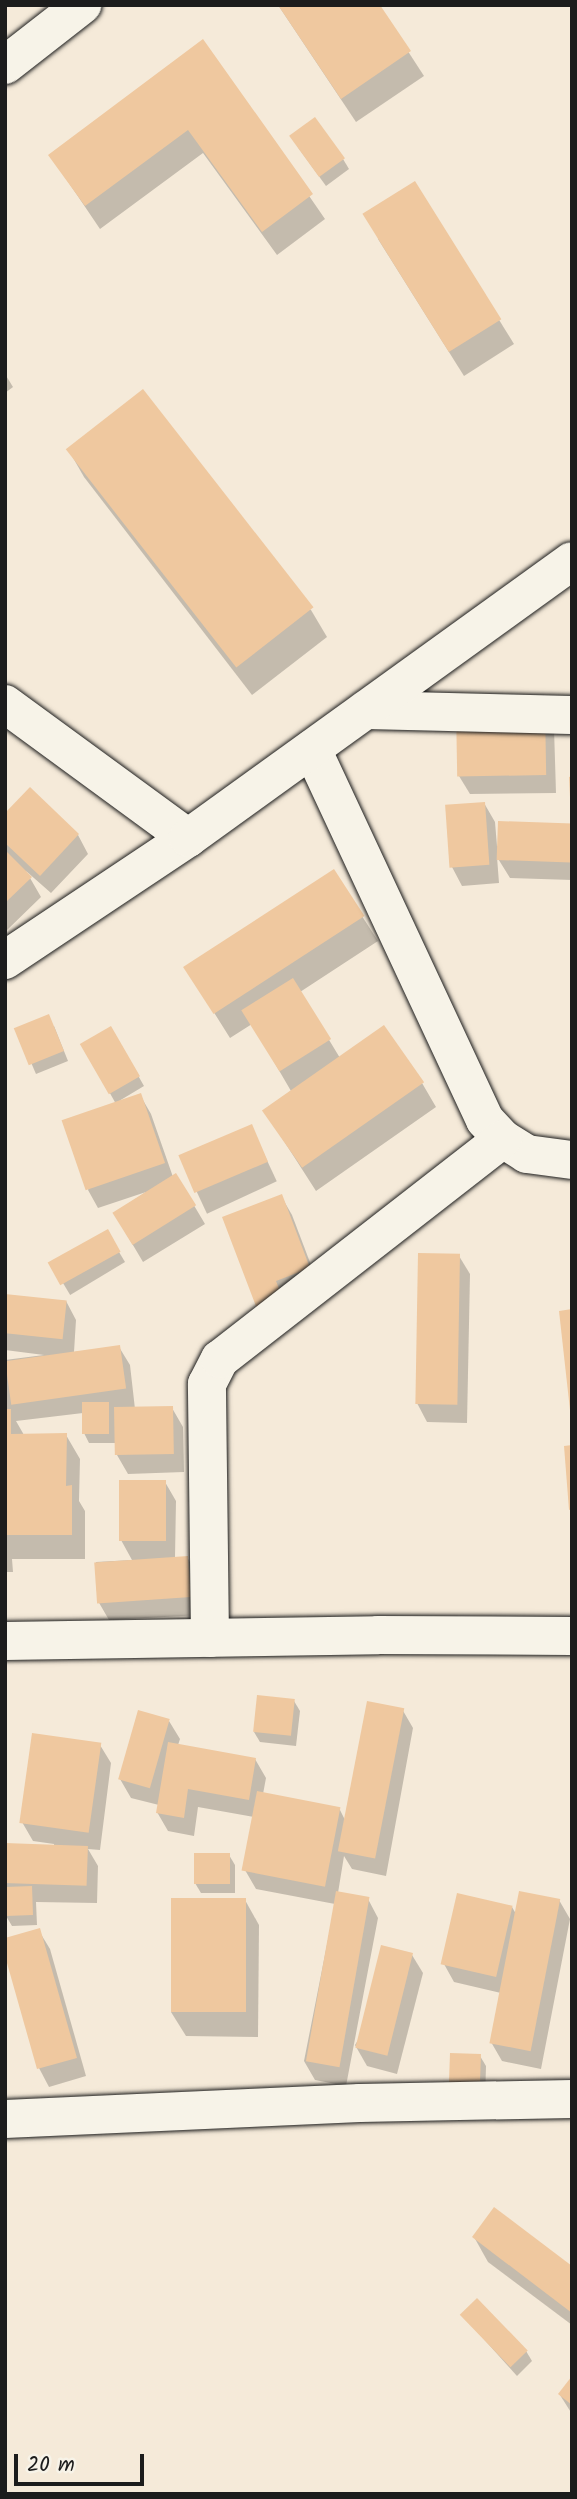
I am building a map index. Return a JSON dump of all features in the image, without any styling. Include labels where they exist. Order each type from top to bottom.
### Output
[{"type":"street","points":[[5,65],[82,5]]},
{"type":"street","points":[[5,960],[188,838],[572,561]]},
{"type":"street","points":[[5,704],[188,838]]},
{"type":"street","points":[[366,710],[572,715]]},
{"type":"street","points":[[312,749],[485,1120],[503,1139],[527,1154],[572,1160]]},
{"type":"street","points":[[210,1638],[206,1384],[220,1359],[503,1139]]},
{"type":"street","points":[[5,1641],[378,1634],[572,1636]]},
{"type":"street","points":[[5,2119],[360,2104],[572,2099]]},
{"type":"building","points":[[278,5],[380,5],[411,51],[341,99]]},
{"type":"building","points":[[203,39],[313,194],[262,232],[188,130],[85,206],[48,155]]},
{"type":"building","points":[[315,117],[345,158],[319,177],[289,136]]},
{"type":"building","points":[[415,181],[501,319],[449,352],[362,214]]},
{"type":"building","points":[[143,389],[314,607],[236,668],[66,449]]},
{"type":"building","points":[[545,707],[546,775],[457,777],[456,709]]},
{"type":"building","points":[[572,776],[572,797],[570,797],[569,777]]},
{"type":"building","points":[[30,787],[79,834],[40,876],[5,843],[5,813]]},
{"type":"building","points":[[485,802],[489,865],[449,868],[445,805]]},
{"type":"building","points":[[498,821],[572,824],[571,863],[497,860]]},
{"type":"building","points":[[5,850],[32,877],[5,903]]},
{"type":"building","points":[[334,869],[364,916],[214,1014],[183,967]]},
{"type":"building","points":[[293,978],[331,1039],[279,1071],[241,1010]]},
{"type":"building","points":[[49,1014],[64,1051],[29,1065],[14,1028]]},
{"type":"building","points":[[384,1025],[424,1082],[302,1168],[262,1110]]},
{"type":"building","points":[[111,1026],[140,1076],[109,1094],[80,1044]]},
{"type":"building","points":[[141,1093],[165,1163],[86,1190],[62,1120]]},
{"type":"building","points":[[252,1124],[268,1162],[194,1193],[178,1155]]},
{"type":"building","points":[[176,1173],[196,1205],[133,1245],[112,1213]]},
{"type":"building","points":[[282,1194],[310,1268],[276,1281],[283,1299],[257,1309],[222,1217]]},
{"type":"building","points":[[108,1229],[121,1252],[60,1285],[48,1262]]},
{"type":"building","points":[[418,1253],[460,1254],[457,1405],[415,1404]]},
{"type":"building","points":[[5,1294],[67,1300],[63,1339],[5,1333]]},
{"type":"building","points":[[572,1309],[572,1410],[570,1410],[559,1311]]},
{"type":"building","points":[[120,1345],[126,1389],[11,1405],[5,1361]]},
{"type":"building","points":[[82,1402],[109,1402],[109,1434],[82,1434]]},
{"type":"building","points":[[173,1406],[174,1454],[115,1455],[114,1407]]},
{"type":"building","points":[[5,1409],[11,1409],[11,1434],[67,1433],[66,1486],[72,1485],[72,1535],[5,1535]]},
{"type":"building","points":[[572,1445],[572,1509],[569,1510],[564,1446]]},
{"type":"building","points":[[119,1480],[166,1480],[166,1541],[119,1541]]},
{"type":"building","points":[[188,1556],[191,1597],[97,1603],[94,1563]]},
{"type":"building","points":[[257,1695],[295,1699],[291,1736],[253,1732]]},
{"type":"building","points":[[367,1701],[404,1708],[375,1858],[338,1851]]},
{"type":"building","points":[[138,1710],[170,1719],[150,1788],[118,1779]]},
{"type":"building","points":[[32,1733],[101,1743],[89,1833],[19,1823]]},
{"type":"building","points":[[168,1742],[256,1758],[249,1800],[188,1789],[184,1818],[156,1813]]},
{"type":"building","points":[[257,1791],[340,1807],[325,1887],[242,1871]]},
{"type":"building","points":[[5,1843],[88,1846],[87,1886],[5,1883]]},
{"type":"building","points":[[194,1853],[230,1853],[230,1884],[194,1884]]},
{"type":"building","points":[[32,1886],[33,1915],[6,1916],[5,1887]]},
{"type":"building","points":[[336,1891],[369,1897],[339,2067],[306,2061]]},
{"type":"building","points":[[519,1891],[560,1899],[531,2051],[489,2043]]},
{"type":"building","points":[[457,1893],[513,1906],[496,1977],[441,1964]]},
{"type":"building","points":[[171,1898],[246,1898],[246,2012],[171,2012]]},
{"type":"building","points":[[40,1928],[77,2058],[37,2069],[5,1956],[5,1938]]},
{"type":"building","points":[[381,1945],[413,1953],[387,2056],[355,2048]]},
{"type":"building","points":[[450,2053],[481,2054],[480,2092],[449,2091]]},
{"type":"building","points":[[494,2207],[572,2266],[572,2313],[472,2237]]},
{"type":"building","points":[[477,2298],[528,2351],[510,2367],[460,2315]]},
{"type":"building","points":[[572,2376],[572,2405],[558,2394]]}]
